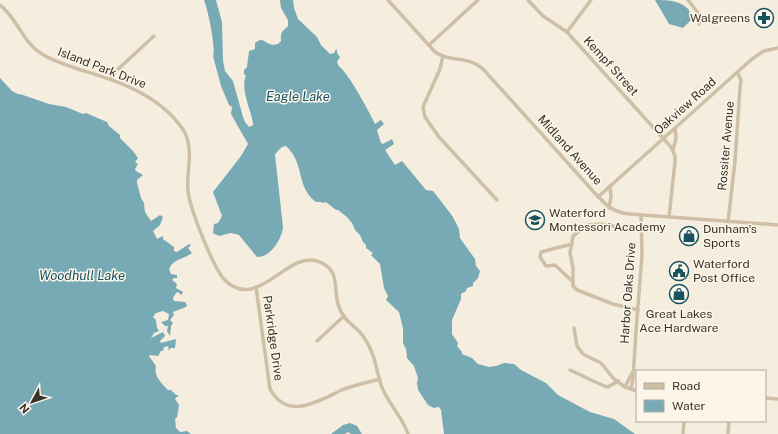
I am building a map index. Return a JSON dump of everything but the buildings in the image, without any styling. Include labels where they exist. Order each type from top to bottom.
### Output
[{"type":"street","name":"Midland Avenue","points":[[388,0],[436,52],[443,56],[471,61],[483,69],[609,208],[620,213],[778,225]]},
{"type":"street","points":[[429,45],[478,0]]},
{"type":"street","name":"Kempf Street","points":[[528,0],[543,16],[567,32],[673,151]]},
{"type":"street","points":[[567,32],[591,0]]},
{"type":"street","points":[[688,0],[702,18],[699,24]]},
{"type":"street","name":"Island Park Drive","points":[[0,4],[12,17],[27,42],[43,55],[62,64],[111,79],[138,90],[154,100],[171,115],[186,134],[190,148],[188,185],[190,206],[210,255],[219,272],[235,287],[256,287]]},
{"type":"street","points":[[111,79],[116,71],[154,36]]},
{"type":"street","name":"Oakview Road","points":[[598,197],[737,72],[759,54],[769,49],[778,48]]},
{"type":"street","points":[[443,56],[440,70],[423,108],[425,117],[436,132],[497,200]]},
{"type":"street","name":"Rossiter Avenue","points":[[728,222],[735,162],[741,80],[737,72]]},
{"type":"street","points":[[669,217],[675,162],[673,151],[676,138],[675,128]]},
{"type":"street","points":[[609,208],[611,196],[610,186]]},
{"type":"street","name":"Harbor Oaks Drive","points":[[631,389],[634,379],[633,372],[642,255],[641,215]]},
{"type":"street","points":[[638,310],[590,296],[577,290],[573,282],[573,268],[570,253],[573,236],[587,225],[601,224],[641,231]]},
{"type":"street","points":[[572,244],[542,252],[540,257],[546,266],[555,265],[573,282]]},
{"type":"street","points":[[256,287],[267,283],[294,264],[305,260],[312,260],[325,265],[336,281],[338,304],[348,322],[365,338],[373,354],[387,397],[408,434]]},
{"type":"street","name":"Parkridge Drive","points":[[256,287],[270,389],[279,400],[290,406],[309,405],[349,387],[380,379]]},
{"type":"street","points":[[317,341],[344,316]]},
{"type":"street","points":[[574,328],[575,341],[580,350],[587,356],[601,363],[625,387],[636,390]]},
{"type":"street","points":[[570,370],[608,387],[618,381]]},
{"type":"street","points":[[625,387],[633,372]]},
{"type":"street","points":[[766,398],[778,399]]},
{"type":"street","points":[[683,434],[684,422]]},
{"type":"street","points":[[728,422],[728,434]]},
{"type":"water","name":"Eagle Lake","points":[[204,0],[216,0],[222,22],[223,61],[225,71],[233,81],[243,117],[249,127],[253,125],[253,123],[245,93],[244,81],[246,76],[244,74],[244,70],[247,67],[249,51],[255,49],[255,43],[263,40],[274,45],[281,41],[281,34],[288,26],[288,20],[281,8],[280,0],[293,0],[298,19],[317,37],[321,45],[330,54],[334,53],[336,49],[337,50],[340,57],[337,62],[339,67],[345,72],[354,86],[375,124],[381,120],[384,124],[377,130],[381,143],[383,144],[392,139],[394,144],[385,150],[395,165],[402,161],[426,190],[433,191],[437,196],[453,217],[459,229],[460,238],[475,259],[476,266],[480,271],[478,278],[473,283],[473,286],[467,288],[466,291],[461,294],[461,299],[452,320],[452,334],[458,343],[457,346],[462,354],[472,358],[478,364],[489,367],[504,363],[514,364],[521,370],[546,383],[558,395],[590,412],[614,419],[635,434],[444,434],[441,410],[439,407],[434,408],[428,405],[418,390],[418,378],[414,366],[407,358],[406,349],[403,343],[403,328],[399,312],[386,300],[388,296],[384,288],[380,264],[371,255],[373,253],[366,248],[366,245],[360,235],[347,217],[326,202],[316,202],[310,196],[305,189],[296,161],[286,146],[280,149],[275,155],[283,227],[278,242],[271,251],[257,257],[239,235],[231,233],[219,236],[213,233],[214,224],[218,223],[222,216],[213,192],[241,156],[248,144],[231,114],[232,107],[229,105],[221,86],[213,56],[213,37]]},
{"type":"water","points":[[655,0],[673,1],[682,4],[689,10],[691,20],[683,28],[669,24]]},
{"type":"water","name":"Woodhull Lake","points":[[0,78],[12,91],[18,94],[49,104],[66,107],[83,114],[86,113],[107,122],[109,126],[120,135],[120,138],[138,158],[135,162],[138,164],[135,169],[143,175],[137,180],[137,183],[144,203],[145,212],[151,221],[160,215],[163,217],[160,225],[153,231],[157,239],[163,236],[163,239],[174,247],[174,251],[177,252],[189,244],[191,245],[188,248],[192,253],[173,263],[169,269],[171,274],[177,275],[177,278],[172,280],[177,284],[176,288],[183,292],[181,295],[178,292],[176,293],[173,298],[174,301],[185,302],[187,305],[186,307],[173,312],[174,315],[170,320],[173,323],[171,326],[170,336],[167,331],[168,326],[165,326],[161,322],[168,320],[169,314],[163,311],[156,313],[153,317],[156,320],[159,331],[154,333],[151,338],[163,332],[165,336],[160,341],[161,343],[176,339],[175,348],[171,348],[168,351],[169,348],[167,346],[163,348],[164,350],[161,351],[158,356],[149,356],[156,366],[156,373],[161,382],[168,390],[171,390],[176,395],[179,395],[175,399],[179,405],[177,417],[175,419],[176,428],[180,432],[187,431],[191,434],[0,434]]},
{"type":"water","points":[[350,423],[357,426],[362,434],[351,434],[348,432],[345,434],[331,434],[343,425]]},
{"type":"place","name":"Walgreens","points":[[764,18]]},
{"type":"place","name":"Waterford Montessori Academy","points":[[535,220]]},
{"type":"place","name":"Dunham's Sports","points":[[689,236]]},
{"type":"place","name":"Waterford Post Office","points":[[679,271]]},
{"type":"place","name":"Great Lakes Ace Hardware","points":[[679,294]]}]
